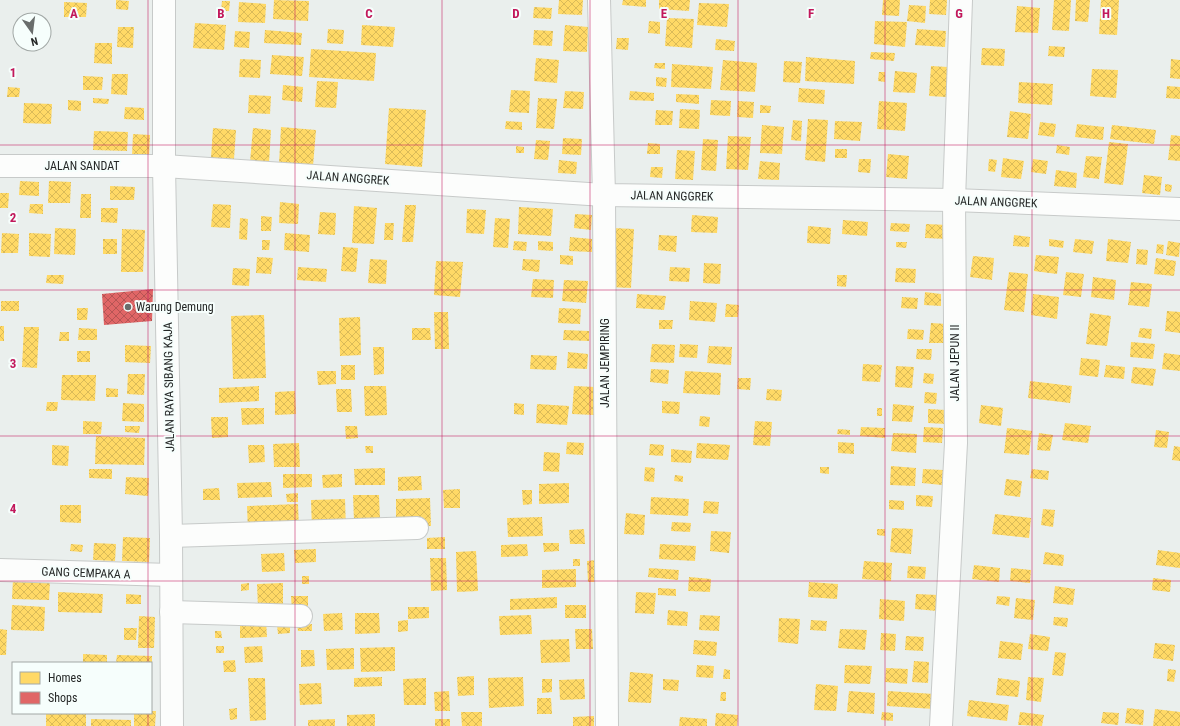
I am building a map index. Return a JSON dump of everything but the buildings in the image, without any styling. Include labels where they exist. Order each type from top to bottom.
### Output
[{"type":"street","name":"JALAN RAYA SIBANG KAJA","points":[[164,0],[164,166],[171,536],[172,726]]},
{"type":"street","name":"JALAN JEMPIRING","points":[[599,0],[604,194],[607,726]]},
{"type":"street","name":"JALAN JEPUN II","points":[[941,726],[956,443],[954,200],[961,0]]},
{"type":"street","name":"JALAN SANDAT","points":[[0,166],[164,166]]},
{"type":"street","name":"JALAN ANGGREK","points":[[164,166],[604,194],[954,200],[1180,209]]},
{"type":"street","points":[[171,536],[416,528]]},
{"type":"street","name":"GANG CEMPAKA A","points":[[0,570],[171,575]]},
{"type":"street","points":[[171,612],[302,616]]},
{"type":"place","name":"Warung Demung","points":[[128,307]]}]
